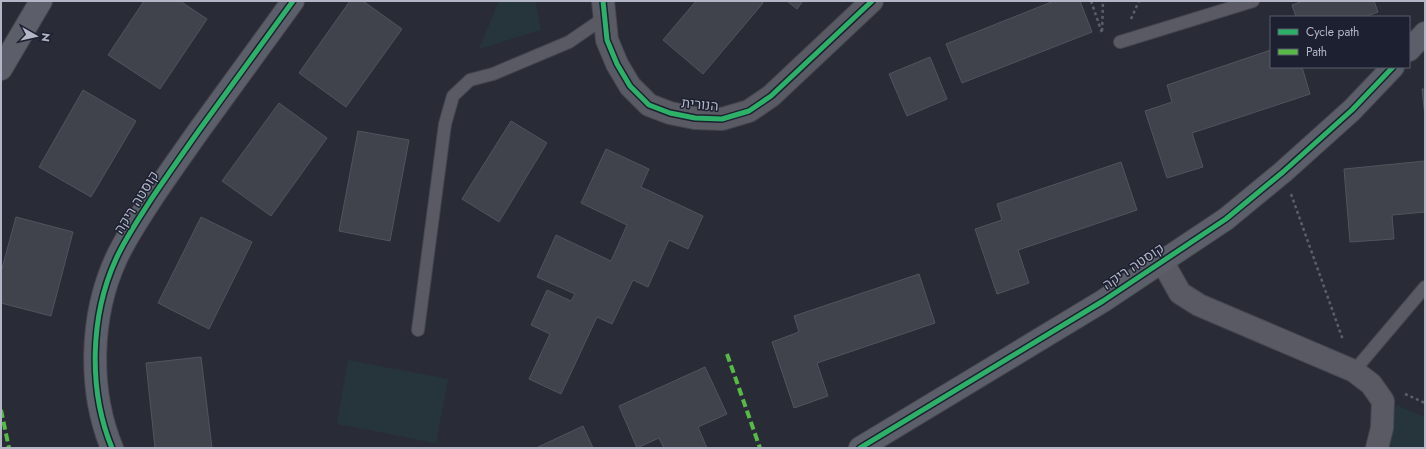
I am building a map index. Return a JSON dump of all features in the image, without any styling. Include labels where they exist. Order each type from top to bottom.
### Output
[{"type":"street","points":[[1,70],[42,1]]},
{"type":"street","name":"קוסטה ריקה","points":[[112,448],[104,431],[97,395],[96,352],[99,314],[106,286],[116,259],[133,227],[178,160],[292,1]]},
{"type":"street","name":"הנורית","points":[[604,10],[607,40],[617,64],[630,86],[649,105],[670,113],[695,118],[722,119],[749,111],[771,96],[872,1]]},
{"type":"street","points":[[1410,49],[1425,33]]},
{"type":"street","name":"קוסטה ריקה","points":[[860,448],[1103,301],[1226,219],[1283,172],[1352,110],[1392,68]]},
{"type":"street","name":"קוסטה ריקה","points":[[1162,261],[1180,293],[1199,305],[1354,371],[1371,384],[1383,401],[1382,428],[1376,448]]},
{"type":"lane","points":[[1120,42],[1253,1]]},
{"type":"lane","points":[[418,330],[445,124],[453,96],[470,80],[493,74],[569,42],[604,10]]},
{"type":"lane","points":[[1354,371],[1425,287]]},
{"type":"path","points":[[1091,1],[1102,33],[1102,1]]},
{"type":"path","points":[[1300,220],[1354,371]]},
{"type":"shaded area","points":[[499,1],[535,1],[541,30],[479,49]]},
{"type":"shaded area","points":[[348,360],[448,379],[436,443],[337,424]]},
{"type":"shaded area","points":[[1396,405],[1425,417],[1425,448],[1390,448]]},
{"type":"building","points":[[144,1],[180,1],[207,19],[160,89],[108,55]]},
{"type":"building","points":[[350,1],[363,1],[402,29],[346,107],[299,73]]},
{"type":"building","points":[[696,1],[761,1],[763,3],[703,74],[663,40]]},
{"type":"building","points":[[787,1],[803,1],[797,9]]},
{"type":"building","points":[[1054,1],[1080,1],[1092,32],[962,83],[946,44]]},
{"type":"building","points":[[1303,1],[1374,1],[1378,12],[1367,16],[1296,16],[1292,5]]},
{"type":"building","points":[[1270,50],[1270,68],[1302,68],[1310,94],[1192,133],[1203,167],[1167,178],[1145,111],[1172,102],[1167,85]]},
{"type":"building","points":[[930,57],[947,99],[907,116],[889,74]]},
{"type":"building","points":[[1422,89],[1425,89],[1425,117]]},
{"type":"building","points":[[83,90],[136,121],[91,197],[39,167]]},
{"type":"building","points":[[279,103],[327,138],[271,216],[222,181]]},
{"type":"building","points":[[511,121],[547,143],[499,222],[462,199]]},
{"type":"building","points":[[358,131],[409,140],[390,241],[339,231]]},
{"type":"building","points":[[606,149],[649,169],[641,187],[703,216],[688,249],[669,240],[648,287],[633,280],[612,324],[597,317],[561,394],[529,379],[550,334],[531,325],[547,290],[571,301],[575,294],[537,277],[556,235],[611,261],[627,225],[581,203]]},
{"type":"building","points":[[1425,161],[1425,212],[1392,215],[1394,239],[1350,242],[1344,169]]},
{"type":"building","points":[[1121,162],[1137,210],[1018,250],[1029,283],[997,294],[975,229],[1002,220],[997,204]]},
{"type":"building","points":[[16,217],[73,232],[51,316],[1,303],[1,272]]},
{"type":"building","points":[[201,217],[252,242],[209,329],[158,303]]},
{"type":"building","points":[[919,274],[935,323],[817,363],[828,396],[794,408],[772,342],[799,332],[794,316]]},
{"type":"building","points":[[201,357],[212,448],[155,448],[146,363]]},
{"type":"building","points":[[705,367],[727,414],[698,427],[707,448],[664,448],[659,438],[637,448],[619,406]]},
{"type":"building","points":[[583,426],[593,448],[536,448]]},
{"type":"marked path","points":[[727,354],[760,448]]},
{"type":"marked path","points":[[1,410],[9,448]]},
{"type":"cycle path","points":[[112,448],[104,426],[99,402],[95,353],[101,304],[107,281],[123,244],[150,201],[200,129],[293,1]]},
{"type":"cycle path","points":[[603,1],[607,40],[617,64],[630,86],[649,105],[670,113],[695,118],[722,119],[749,111],[771,96],[872,1]]},
{"type":"cycle path","points":[[860,448],[1103,301],[1226,219],[1283,172],[1352,110],[1392,68]]}]
